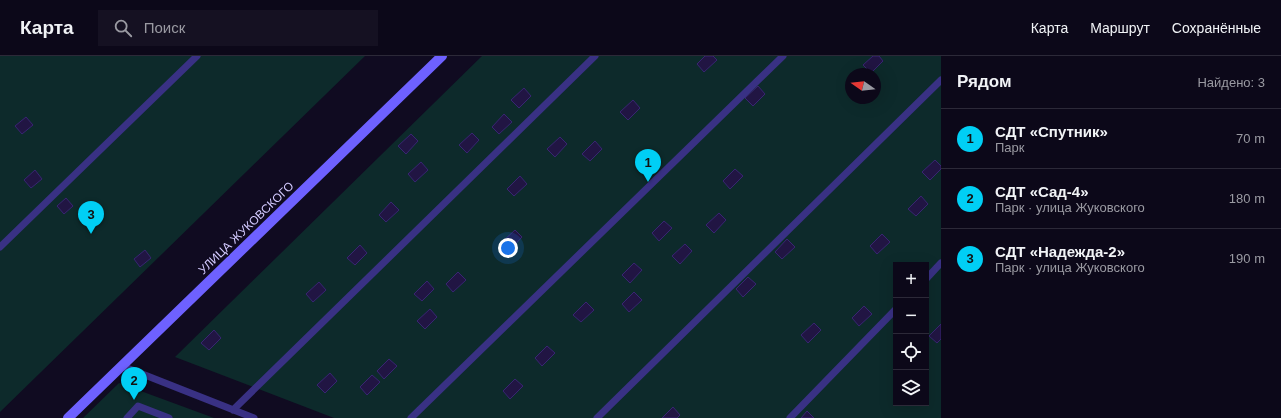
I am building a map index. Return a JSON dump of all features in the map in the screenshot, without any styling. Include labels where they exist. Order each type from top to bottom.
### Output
[{"type":"main road","name":"УЛИЦА ЖУКОВСКОГО","points":[[68,418],[442,56]]},
{"type":"lane","points":[[0,247],[197,56]]},
{"type":"lane","points":[[233,410],[595,56]]},
{"type":"lane","points":[[411,418],[783,56]]},
{"type":"lane","points":[[597,418],[941,80]]},
{"type":"lane","points":[[929,276],[941,263]]},
{"type":"lane","points":[[790,418],[893,312]]},
{"type":"lane","points":[[122,366],[254,418]]},
{"type":"lane","points":[[126,418],[138,406],[169,418]]},
{"type":"green space","points":[[0,56],[365,56],[0,412]]},
{"type":"green space","points":[[482,56],[941,56],[941,418],[334,418],[175,357]]},
{"type":"green space","points":[[119,383],[214,418],[83,418]]},
{"type":"building","points":[[705,56],[713,56],[717,60],[704,72],[697,64]]},
{"type":"building","points":[[873,56],[879,56],[883,61],[876,68],[866,68],[863,65]]},
{"type":"building","points":[[758,86],[765,94],[753,106],[745,98]]},
{"type":"building","points":[[524,88],[531,96],[519,108],[511,100]]},
{"type":"building","points":[[633,100],[640,108],[628,120],[620,112]]},
{"type":"building","points":[[504,114],[512,122],[499,134],[492,127]]},
{"type":"building","points":[[26,117],[33,125],[22,134],[15,126]]},
{"type":"building","points":[[472,133],[479,140],[467,153],[459,145]]},
{"type":"building","points":[[411,134],[418,141],[406,154],[398,146]]},
{"type":"building","points":[[560,137],[567,144],[555,157],[547,149]]},
{"type":"building","points":[[595,141],[602,149],[590,161],[582,154]]},
{"type":"building","points":[[935,160],[941,166],[941,169],[930,180],[922,172]]},
{"type":"building","points":[[421,162],[428,170],[415,182],[408,174]]},
{"type":"building","points":[[735,169],[743,176],[730,189],[723,181]]},
{"type":"building","points":[[35,170],[42,179],[31,188],[24,180]]},
{"type":"building","points":[[520,176],[527,184],[514,196],[507,189]]},
{"type":"building","points":[[921,196],[928,204],[916,216],[908,209]]},
{"type":"building","points":[[66,198],[73,206],[64,214],[57,206]]},
{"type":"building","points":[[391,202],[399,210],[386,222],[379,215]]},
{"type":"building","points":[[719,213],[726,220],[714,233],[706,225]]},
{"type":"building","points":[[664,221],[672,228],[659,241],[652,233]]},
{"type":"building","points":[[515,230],[522,237],[510,250],[502,242]]},
{"type":"building","points":[[882,234],[890,242],[877,254],[870,246]]},
{"type":"building","points":[[787,239],[795,247],[782,259],[775,252]]},
{"type":"building","points":[[685,244],[692,251],[680,264],[672,256]]},
{"type":"building","points":[[360,245],[367,253],[355,265],[347,258]]},
{"type":"building","points":[[145,250],[151,258],[140,267],[134,259]]},
{"type":"building","points":[[634,263],[642,270],[630,283],[622,275]]},
{"type":"building","points":[[458,272],[466,280],[453,292],[446,284]]},
{"type":"building","points":[[748,277],[756,284],[743,297],[736,289]]},
{"type":"building","points":[[427,281],[434,289],[422,301],[414,294]]},
{"type":"building","points":[[319,282],[326,290],[313,302],[306,294]]},
{"type":"building","points":[[634,292],[642,300],[629,312],[622,304]]},
{"type":"building","points":[[586,302],[594,310],[581,322],[573,315]]},
{"type":"building","points":[[864,306],[872,314],[859,326],[852,318]]},
{"type":"building","points":[[430,309],[437,317],[425,329],[417,321]]},
{"type":"building","points":[[814,323],[821,330],[808,343],[801,335]]},
{"type":"building","points":[[941,324],[941,339],[937,343],[929,336]]},
{"type":"building","points":[[214,330],[221,338],[209,350],[201,343]]},
{"type":"building","points":[[547,346],[555,353],[542,366],[535,358]]},
{"type":"building","points":[[389,359],[397,366],[384,379],[377,371]]},
{"type":"building","points":[[330,373],[337,381],[325,393],[317,385]]},
{"type":"building","points":[[372,375],[380,382],[367,395],[360,387]]},
{"type":"building","points":[[515,379],[523,386],[510,399],[503,391]]},
{"type":"building","points":[[673,407],[680,415],[677,418],[662,418]]},
{"type":"building","points":[[807,411],[814,418],[801,418]]},
{"type":"place","name":"СДТ «Спутник»","points":[[648,182]]},
{"type":"place","name":"СДТ «Надежда-2»","points":[[91,234]]},
{"type":"place","name":"СДТ «Сад-4»","points":[[134,400]]}]
